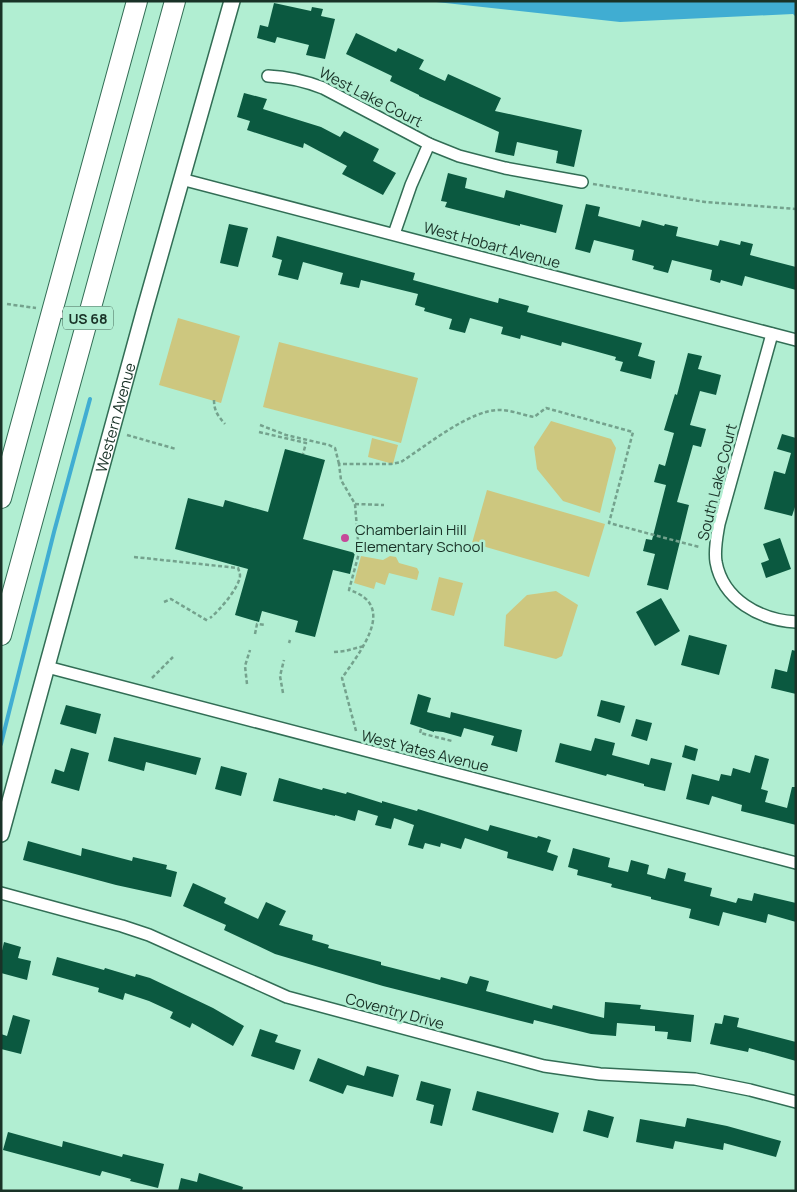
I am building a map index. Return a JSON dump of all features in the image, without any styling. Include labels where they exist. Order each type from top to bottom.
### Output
[{"type":"highway","name":"US 68","points":[[1,498],[137,1]]},
{"type":"highway","name":"US 68","points":[[1,635],[175,1]]},
{"type":"street","name":"Western Avenue","points":[[1,834],[181,179],[232,1]]},
{"type":"street","name":"West Lake Court","points":[[268,76],[306,81],[324,88],[429,144],[459,156],[477,162],[582,182]]},
{"type":"street","name":"West Lake Court","points":[[394,234],[403,203],[429,144]]},
{"type":"street","name":"West Hobart Avenue","points":[[181,179],[796,340]]},
{"type":"street","name":"South Lake Court","points":[[772,334],[719,524],[716,542],[716,562],[722,580],[740,602],[756,613],[796,622]]},
{"type":"street","name":"West Yates Avenue","points":[[47,667],[796,864]]},
{"type":"street","name":"Coventry Drive","points":[[1,893],[149,935],[287,997],[524,1061],[572,1071],[695,1079],[796,1102]]},
{"type":"lane","points":[[52,312],[87,322]]},
{"type":"path","points":[[582,182],[705,202],[796,209]]},
{"type":"path","points":[[8,304],[52,312]]},
{"type":"path","points":[[214,400],[214,409],[225,424]]},
{"type":"path","points":[[339,464],[391,464],[402,462],[470,417],[501,410],[534,417],[546,408],[633,432],[609,523],[699,547]]},
{"type":"path","points":[[260,425],[286,435],[336,448],[341,480],[354,504],[358,553],[348,590],[360,593],[370,605],[374,618],[369,637],[342,678],[356,731]]},
{"type":"path","points":[[258,432],[306,444],[303,454]]},
{"type":"path","points":[[127,435],[176,448]]},
{"type":"path","points":[[354,504],[384,505]]},
{"type":"path","points":[[134,557],[238,568],[240,577],[236,586],[217,613],[209,620],[171,599],[164,602]]},
{"type":"path","points":[[255,634],[257,624],[265,625]]},
{"type":"path","points":[[334,652],[364,646]]},
{"type":"path","points":[[247,684],[245,666],[250,650]]},
{"type":"path","points":[[152,678],[173,657]]},
{"type":"path","points":[[283,693],[280,676],[284,660]]},
{"type":"path","points":[[421,729],[420,733],[452,741]]},
{"type":"shaded area","points":[[178,318],[240,336],[221,403],[159,385]]},
{"type":"shaded area","points":[[279,342],[418,378],[401,443],[263,407]]},
{"type":"shaded area","points":[[551,421],[611,439],[616,448],[600,513],[563,501],[537,469],[534,447]]},
{"type":"shaded area","points":[[372,438],[398,445],[393,464],[368,457]]},
{"type":"shaded area","points":[[487,490],[605,524],[589,577],[472,543]]},
{"type":"shaded area","points":[[361,556],[383,560],[390,556],[396,557],[399,563],[417,568],[419,572],[417,580],[389,573],[385,585],[376,582],[374,589],[354,583]]},
{"type":"shaded area","points":[[439,577],[463,583],[454,616],[431,610]]},
{"type":"shaded area","points":[[556,591],[578,605],[562,656],[556,659],[504,646],[506,615],[527,595]]},
{"type":"water","points":[[427,1],[796,1],[796,17],[793,14],[620,22]]},
{"type":"building","points":[[274,3],[311,11],[312,7],[323,9],[321,16],[335,19],[325,59],[306,55],[309,45],[277,37],[275,43],[257,38],[260,25],[268,27]]},
{"type":"building","points":[[356,33],[396,52],[398,48],[424,60],[419,69],[445,81],[448,74],[501,98],[495,111],[582,130],[574,167],[556,163],[558,151],[517,142],[514,156],[495,152],[499,132],[419,96],[390,81],[392,76],[346,54]]},
{"type":"building","points":[[244,93],[267,99],[263,109],[321,127],[340,137],[344,131],[379,149],[373,161],[396,173],[383,195],[342,174],[347,166],[304,143],[303,148],[247,130],[250,121],[237,117]]},
{"type":"building","points":[[448,173],[467,178],[465,188],[504,198],[506,190],[563,205],[556,233],[445,207],[447,202],[441,201]]},
{"type":"building","points":[[586,204],[600,207],[598,216],[640,227],[642,220],[664,226],[665,224],[678,227],[676,236],[718,246],[720,240],[740,245],[741,241],[753,244],[750,255],[796,267],[796,290],[745,276],[742,286],[721,280],[720,283],[710,280],[712,270],[672,260],[668,273],[653,269],[654,266],[632,260],[634,250],[594,240],[590,253],[575,249]]},
{"type":"building","points":[[229,224],[248,228],[238,267],[220,263]]},
{"type":"building","points":[[277,236],[415,273],[413,280],[498,303],[499,298],[529,306],[527,312],[642,343],[638,356],[655,361],[651,379],[620,371],[623,362],[615,360],[616,357],[562,342],[561,346],[521,335],[520,339],[501,334],[503,327],[470,318],[465,333],[449,329],[452,319],[424,311],[425,308],[415,305],[418,294],[361,280],[359,288],[340,284],[343,273],[303,262],[298,280],[278,275],[282,260],[272,257]]},
{"type":"building","points":[[688,353],[702,356],[698,369],[721,375],[716,395],[700,391],[690,425],[706,429],[701,447],[693,445],[677,502],[689,505],[668,590],[647,585],[655,554],[643,551],[646,539],[652,540],[666,485],[654,482],[659,464],[665,466],[674,433],[664,430],[675,394],[677,395]]},
{"type":"building","points":[[782,434],[796,438],[796,504],[792,516],[764,509],[774,471],[785,474],[791,453],[777,449]]},
{"type":"building","points":[[285,449],[325,460],[303,539],[355,553],[350,574],[333,570],[315,637],[295,632],[298,621],[262,611],[259,622],[235,615],[248,569],[175,549],[188,498],[223,507],[225,500],[268,512]]},
{"type":"building","points":[[780,538],[791,569],[766,578],[761,563],[769,560],[763,544]]},
{"type":"building","points":[[661,598],[680,631],[655,646],[636,612]]},
{"type":"building","points":[[689,635],[727,645],[719,675],[681,665]]},
{"type":"building","points":[[792,650],[796,651],[796,694],[771,688],[775,669],[787,672]]},
{"type":"building","points":[[418,694],[431,698],[427,712],[450,718],[451,712],[522,730],[517,752],[491,745],[494,736],[464,728],[461,737],[443,732],[434,732],[410,724]]},
{"type":"building","points":[[601,700],[625,706],[620,723],[597,716]]},
{"type":"building","points":[[66,705],[101,714],[96,734],[60,724]]},
{"type":"building","points":[[636,719],[652,723],[647,741],[631,736]]},
{"type":"building","points":[[114,737],[201,758],[196,775],[146,762],[144,771],[108,761]]},
{"type":"building","points":[[595,738],[615,743],[612,755],[649,765],[651,758],[672,763],[665,791],[607,774],[606,776],[555,762],[560,743],[591,751]]},
{"type":"building","points":[[685,745],[698,749],[695,761],[682,757]]},
{"type":"building","points":[[71,748],[89,753],[79,791],[51,783],[55,769],[64,772]]},
{"type":"building","points":[[755,755],[769,759],[761,789],[768,791],[765,802],[787,808],[792,787],[796,787],[796,825],[741,811],[742,805],[712,796],[709,805],[686,799],[692,774],[719,781],[721,774],[731,776],[733,768],[750,773]]},
{"type":"building","points":[[221,766],[247,773],[241,796],[215,789]]},
{"type":"building","points":[[279,778],[322,790],[323,788],[346,794],[347,792],[382,803],[382,801],[417,811],[418,809],[488,831],[490,825],[537,838],[538,836],[551,840],[547,852],[558,856],[553,871],[507,858],[508,852],[465,838],[461,849],[441,843],[440,847],[425,843],[423,849],[408,845],[414,825],[394,818],[391,829],[375,825],[378,816],[358,810],[355,821],[273,801]]},
{"type":"building","points":[[28,841],[81,856],[82,848],[132,861],[133,857],[167,865],[166,869],[177,872],[171,897],[116,885],[23,860]]},
{"type":"building","points":[[573,848],[610,858],[608,867],[628,872],[631,860],[649,865],[647,874],[665,879],[668,868],[686,873],[684,881],[712,888],[710,896],[736,903],[738,898],[752,901],[754,893],[796,903],[796,922],[768,914],[766,923],[723,912],[719,926],[689,918],[691,909],[651,899],[651,897],[611,887],[612,884],[577,875],[578,870],[568,867]]},
{"type":"building","points":[[193,883],[226,898],[224,903],[258,919],[266,902],[286,911],[279,925],[313,935],[312,940],[329,945],[328,948],[381,962],[381,965],[440,980],[441,977],[467,984],[470,976],[489,981],[486,991],[552,1009],[553,1005],[604,1018],[605,1002],[641,1005],[640,1009],[694,1015],[691,1042],[667,1039],[668,1032],[655,1031],[655,1026],[617,1023],[616,1036],[591,1034],[534,1020],[533,1024],[383,986],[275,954],[224,930],[226,925],[183,906]]},
{"type":"building","points":[[4,942],[21,947],[18,958],[31,961],[27,980],[1,973],[1,955]]},
{"type":"building","points":[[57,957],[135,977],[136,974],[150,978],[213,1008],[244,1026],[233,1046],[192,1023],[190,1028],[170,1018],[173,1012],[149,1001],[125,993],[123,1000],[98,992],[99,988],[52,975]]},
{"type":"building","points":[[13,1015],[30,1020],[21,1054],[1,1049],[1,1034],[7,1036]]},
{"type":"building","points":[[724,1015],[739,1018],[737,1027],[796,1042],[796,1061],[749,1048],[748,1052],[710,1044],[715,1023],[722,1024]]},
{"type":"building","points":[[260,1029],[278,1035],[275,1042],[301,1050],[294,1070],[251,1056]]},
{"type":"building","points":[[318,1058],[364,1076],[367,1066],[399,1075],[393,1097],[347,1085],[343,1094],[309,1081]]},
{"type":"building","points":[[421,1081],[451,1089],[442,1126],[430,1123],[434,1105],[416,1100]]},
{"type":"building","points":[[477,1091],[559,1113],[553,1133],[472,1110]]},
{"type":"building","points":[[588,1110],[614,1117],[608,1138],[583,1131]]},
{"type":"building","points":[[687,1118],[727,1126],[781,1141],[776,1157],[724,1143],[723,1150],[675,1141],[673,1149],[636,1142],[640,1119],[685,1127]]},
{"type":"building","points":[[8,1132],[62,1147],[63,1141],[122,1157],[123,1154],[164,1164],[158,1188],[102,1171],[100,1176],[3,1150]]},
{"type":"building","points":[[199,1173],[243,1187],[242,1191],[178,1191],[181,1178],[197,1182]]},
{"type":"waterway","points":[[1,744],[54,532],[90,399]]},
{"type":"place","name":"Chamberlain Hill Elementary School","points":[[345,538]]}]
